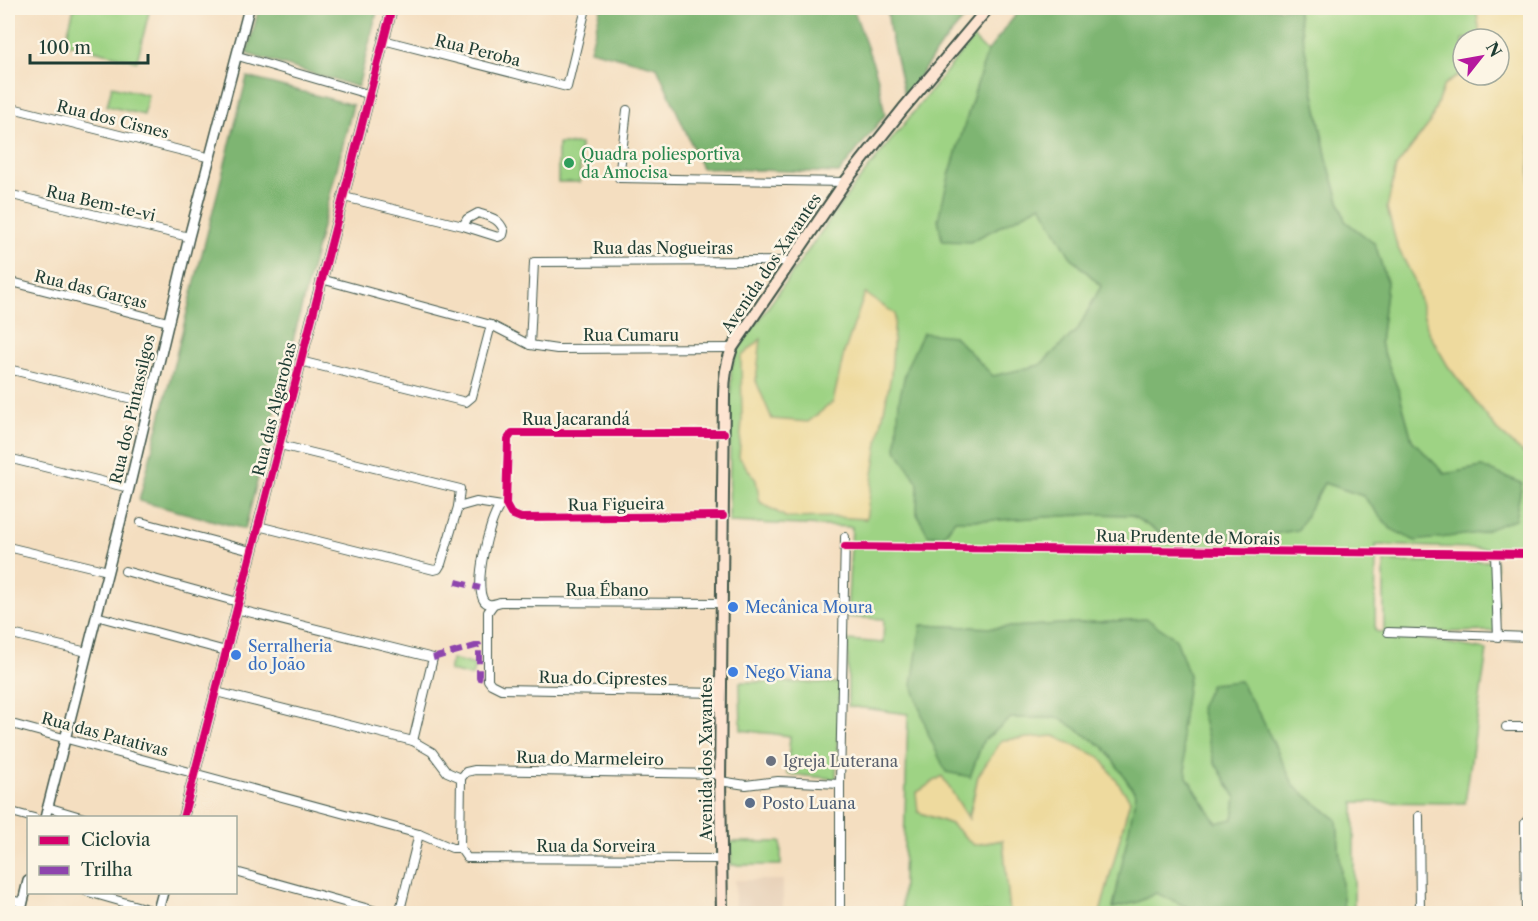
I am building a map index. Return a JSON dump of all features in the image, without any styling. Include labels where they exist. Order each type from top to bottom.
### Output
[{"type":"main road","name":"Avenida dos Xavantes","points":[[722,914],[721,693],[724,374],[732,348],[845,182],[988,8]]},
{"type":"street","name":"Rua dos Pintassilgos","points":[[45,816],[129,488],[189,237],[249,8]]},
{"type":"street","name":"Rua das Algarobas","points":[[184,816],[392,8]]},
{"type":"street","name":"Rua Peroba","points":[[383,40],[567,87],[586,8]]},
{"type":"street","points":[[238,56],[370,95]]},
{"type":"street","name":"Rua dos Cisnes","points":[[8,107],[211,158]]},
{"type":"street","points":[[627,110],[619,178],[845,182]]},
{"type":"street","name":"Rua Bem-te-vi","points":[[8,194],[189,237]]},
{"type":"street","points":[[344,197],[463,226],[498,237],[503,235],[504,231],[501,223],[495,218],[478,213],[472,215],[463,226]]},
{"type":"street","name":"Rua das Nogueiras","points":[[530,345],[534,262],[791,261]]},
{"type":"street","points":[[300,361],[466,402],[472,397],[491,325],[321,279]]},
{"type":"street","name":"Rua das Garças","points":[[8,281],[168,322]]},
{"type":"street","name":"Rua Cumaru","points":[[491,325],[530,345],[557,349],[732,348]]},
{"type":"street","points":[[8,369],[149,404]]},
{"type":"street","name":"Rua Jacarandá","points":[[503,506],[508,439],[512,433],[724,433]]},
{"type":"street","points":[[258,526],[430,570],[438,569],[441,564],[458,507],[460,489],[280,445]]},
{"type":"street","points":[[8,458],[129,488]]},
{"type":"street","points":[[458,507],[476,502],[503,506]]},
{"type":"street","points":[[493,605],[483,600],[480,588],[482,564],[492,517],[503,506]]},
{"type":"street","name":"Rua Figueira","points":[[503,506],[511,514],[531,519],[723,516]]},
{"type":"street","points":[[141,522],[251,551]]},
{"type":"street","points":[[840,914],[845,537]]},
{"type":"street","points":[[8,547],[108,571]]},
{"type":"street","name":"Rua Prudente de Morais","points":[[845,547],[1530,554]]},
{"type":"street","points":[[1495,554],[1498,637]]},
{"type":"street","points":[[125,571],[237,606],[433,658],[413,741]]},
{"type":"street","name":"Rua Ébano","points":[[493,605],[501,602],[722,603]]},
{"type":"street","name":"Rua do Ciprestes","points":[[493,605],[488,612],[488,680],[501,689],[721,693]]},
{"type":"street","points":[[96,616],[225,651]]},
{"type":"street","points":[[1388,632],[1530,638]]},
{"type":"street","points":[[8,633],[87,652]]},
{"type":"street","points":[[195,772],[419,834],[452,848],[460,848],[461,778],[447,772],[432,752],[413,741],[216,692]]},
{"type":"street","name":"Rua das Patativas","points":[[8,723],[195,772]]},
{"type":"street","points":[[1506,727],[1530,727]]},
{"type":"street","name":"Rua do Marmeleiro","points":[[461,778],[466,772],[475,770],[721,778],[746,785],[778,781],[840,784]]},
{"type":"street","points":[[47,807],[77,816]]},
{"type":"street","points":[[8,811],[27,816]]},
{"type":"street","points":[[1419,816],[1420,914]]},
{"type":"street","points":[[1526,914],[1525,823],[1530,816]]},
{"type":"street","points":[[399,914],[419,834]]},
{"type":"street","name":"Rua da Sorveira","points":[[460,848],[464,855],[472,859],[721,859]]},
{"type":"street","points":[[237,873],[387,914]]},
{"type":"street","points":[[20,914],[27,885]]},
{"type":"street","points":[[95,894],[158,913],[163,894]]},
{"type":"street","points":[[8,899],[23,903]]},
{"type":"shaded area","points":[[735,880],[783,880],[783,907],[735,907]]},
{"type":"green space","points":[[74,8],[150,8],[137,61],[65,43]]},
{"type":"green space","points":[[259,8],[378,8],[358,87],[247,54]]},
{"type":"green space","points":[[601,8],[853,8],[877,75],[885,115],[839,173],[702,168],[657,67],[590,50]]},
{"type":"green space","points":[[887,8],[973,8],[939,48],[905,97],[890,32]]},
{"type":"green space","points":[[1021,8],[1297,8],[1327,160],[1345,221],[1375,244],[1387,282],[1380,343],[1399,392],[1412,440],[1445,474],[1482,467],[1522,483],[1515,519],[1480,533],[1415,541],[1391,529],[1363,496],[1324,483],[1298,530],[1242,539],[1163,535],[1131,515],[1094,514],[998,520],[955,520],[943,536],[928,535],[917,514],[918,483],[896,449],[899,400],[907,366],[923,333],[954,336],[993,376],[1040,365],[1078,329],[1101,286],[1070,256],[1041,205],[970,242],[942,241],[938,219],[987,52]]},
{"type":"green space","points":[[1297,8],[1476,8],[1479,27],[1451,27],[1451,81],[1444,85],[1430,123],[1396,167],[1397,246],[1414,279],[1428,331],[1448,366],[1497,430],[1530,459],[1530,550],[1376,545],[1375,631],[1384,633],[1384,562],[1496,561],[1498,631],[1388,633],[1487,650],[1465,803],[1354,802],[1354,913],[1344,913],[1337,820],[1294,786],[1261,717],[1239,681],[1214,761],[1236,798],[1233,819],[1217,823],[1187,777],[1181,730],[1189,675],[1176,639],[1147,619],[993,628],[922,625],[970,777],[983,741],[1011,718],[1060,718],[1105,748],[1136,794],[1114,908],[1138,902],[1156,893],[1201,913],[1100,913],[1130,800],[978,776],[968,820],[918,812],[951,824],[974,845],[1003,840],[1010,913],[902,913],[908,714],[848,706],[848,640],[883,643],[884,619],[847,617],[852,527],[729,522],[731,369],[737,351],[848,194],[973,38],[987,52],[949,176],[970,242],[1041,205],[1070,256],[1101,286],[1078,329],[1040,365],[993,376],[954,336],[909,468],[918,483],[917,514],[944,536],[955,520],[998,520],[1094,514],[1131,515],[1163,535],[1316,499],[1324,483],[1363,496],[1391,529],[1482,467],[1445,474],[1412,440],[1399,392],[1380,343],[1387,282],[1375,244],[1345,221],[1327,160]]},
{"type":"green space","points":[[247,77],[353,105],[245,529],[139,501]]},
{"type":"green space","points":[[112,86],[148,95],[144,115],[107,106]]},
{"type":"green space","name":"Quadra poliesportiva da Amocisa","points":[[558,144],[580,144],[580,182],[558,182]]},
{"type":"green space","points":[[1147,619],[1176,639],[1189,675],[1181,730],[1187,777],[1216,823],[1233,819],[1236,798],[1214,761],[1200,708],[1211,684],[1240,681],[1261,717],[1294,786],[1337,820],[1344,913],[1201,913],[1156,893],[1138,902],[1113,908],[1136,794],[1105,748],[1060,718],[1011,718],[983,741],[970,777],[946,772],[929,736],[912,685],[921,625],[993,628]]},
{"type":"green space","points":[[452,659],[475,665],[472,676],[449,671]]},
{"type":"green space","points":[[740,682],[840,683],[836,779],[787,774],[790,736],[741,730]]},
{"type":"green space","points":[[731,842],[781,842],[781,865],[731,865]]},
{"type":"sand","points":[[1476,8],[1530,8],[1530,459],[1497,430],[1448,366],[1428,331],[1414,279],[1397,246],[1387,208],[1396,167],[1430,123],[1444,85],[1451,81],[1451,87],[1511,87],[1511,27],[1479,27]]},
{"type":"sand","points":[[865,293],[895,314],[891,376],[866,519],[787,518],[760,502],[756,480],[739,457],[742,421],[741,357],[761,339],[756,381],[772,419],[808,422],[833,402],[844,353]]},
{"type":"sand","points":[[1054,736],[1100,757],[1130,800],[1100,913],[1010,913],[1003,840],[974,845],[951,824],[918,812],[916,793],[942,776],[969,819],[978,776],[1002,740]]},
{"type":"marked path","points":[[456,582],[480,588]]},
{"type":"marked path","points":[[433,658],[479,645],[479,678],[488,680]]},
{"type":"cycle path","points":[[184,816],[392,8]]},
{"type":"cycle path","points":[[723,516],[521,518],[511,514],[506,505],[508,439],[512,433],[724,433]]},
{"type":"cycle path","points":[[845,547],[1530,554]]},
{"type":"place","name":"Quadra poliesportiva da Amocisa","points":[[569,163]]},
{"type":"place","name":"Mecânica Moura","points":[[733,607]]},
{"type":"place","name":"Serralheria do João","points":[[236,655]]},
{"type":"place","name":"Nego Viana","points":[[733,672]]},
{"type":"place","name":"Igreja Luterana","points":[[771,761]]},
{"type":"place","name":"Posto Luana","points":[[750,803]]}]
